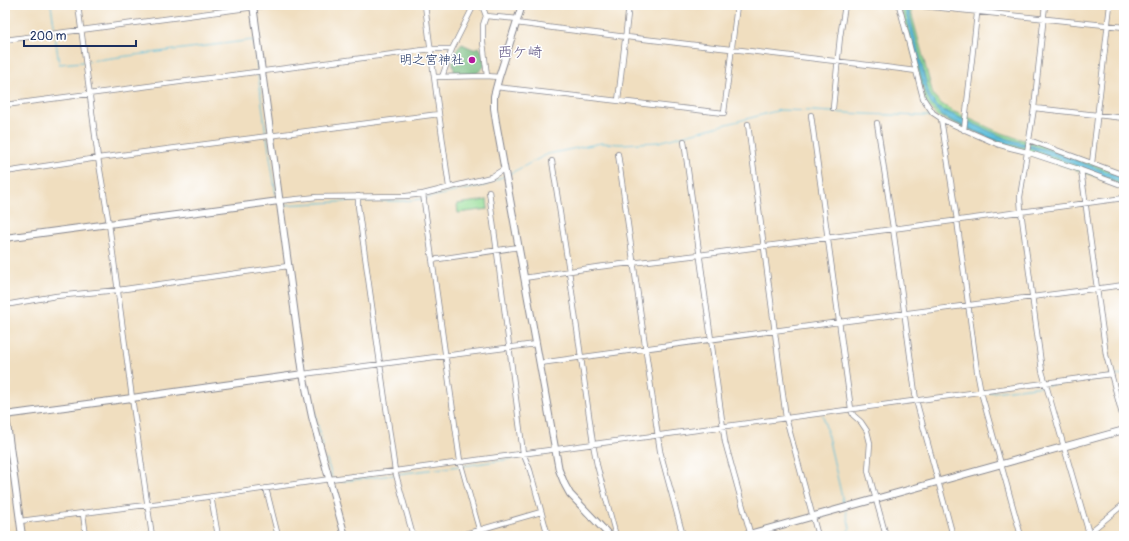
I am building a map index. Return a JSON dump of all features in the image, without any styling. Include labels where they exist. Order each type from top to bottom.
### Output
[{"type":"street","points":[[78,5],[98,158],[109,224],[152,536]]},
{"type":"street","points":[[5,40],[253,6],[270,5]]},
{"type":"street","points":[[425,5],[449,187]]},
{"type":"street","points":[[442,77],[452,49],[474,5]]},
{"type":"street","points":[[482,5],[486,16],[483,25],[483,42],[487,76]]},
{"type":"street","points":[[522,5],[494,96],[494,108],[504,169],[559,470],[570,494],[610,536]]},
{"type":"street","points":[[618,101],[629,5]]},
{"type":"street","points":[[496,87],[724,113],[737,5]]},
{"type":"street","points":[[833,108],[840,37],[845,5]]},
{"type":"street","points":[[899,5],[923,98],[933,113],[941,119],[997,144],[1027,152],[1124,186]]},
{"type":"street","points":[[913,5],[1124,27]]},
{"type":"street","points":[[964,130],[978,5]]},
{"type":"street","points":[[1045,5],[1034,108],[1020,198],[1021,211],[1041,364],[1063,447],[1088,530],[1090,532]]},
{"type":"street","points":[[1092,163],[1110,5]]},
{"type":"street","points":[[253,6],[303,374],[312,417],[345,536]]},
{"type":"street","points":[[486,16],[625,37],[732,48],[916,71]]},
{"type":"street","points":[[5,106],[431,49],[452,49]]},
{"type":"street","points":[[434,78],[499,77]]},
{"type":"street","points":[[1034,108],[1124,118]]},
{"type":"street","points":[[5,172],[98,158],[439,114]]},
{"type":"street","points":[[811,115],[853,415],[861,422],[867,431],[870,443],[868,471],[886,536]]},
{"type":"street","points":[[941,119],[981,392],[1021,536]]},
{"type":"street","points":[[878,123],[894,228],[916,400],[953,536]]},
{"type":"street","points":[[748,124],[786,418],[818,536]]},
{"type":"street","points":[[1029,140],[1124,175]]},
{"type":"street","points":[[684,141],[725,442],[751,535]]},
{"type":"street","points":[[618,154],[660,451],[683,536]]},
{"type":"street","points":[[552,161],[593,444],[597,465],[616,536]]},
{"type":"street","points":[[5,238],[317,197],[406,196],[423,194],[491,177],[504,169]]},
{"type":"street","points":[[1081,170],[1106,355],[1124,422]]},
{"type":"street","points":[[489,191],[523,453],[530,470],[548,536]]},
{"type":"street","points":[[423,194],[460,461],[481,536]]},
{"type":"street","points":[[358,196],[358,206],[395,471],[413,536]]},
{"type":"street","points":[[524,278],[634,262],[699,255],[1124,198]]},
{"type":"street","points":[[432,260],[519,247]]},
{"type":"street","points":[[5,304],[288,266]]},
{"type":"street","points":[[540,364],[839,322],[1124,285]]},
{"type":"street","points":[[22,536],[8,458],[5,413],[132,398],[536,344]]},
{"type":"street","points":[[20,521],[83,514],[460,461],[1111,374]]},
{"type":"street","points":[[742,536],[751,535],[813,516],[1124,430]]},
{"type":"street","points":[[266,488],[278,536]]},
{"type":"street","points":[[211,496],[218,536]]},
{"type":"street","points":[[1086,536],[1124,504]]},
{"type":"street","points":[[458,536],[541,512]]},
{"type":"street","points":[[83,514],[86,536]]},
{"type":"green space","points":[[900,5],[910,5],[933,95],[940,103],[952,111],[996,131],[1040,144],[1124,175],[1124,186],[1011,148],[937,116],[926,103]]},
{"type":"green space","points":[[462,44],[473,49],[479,47],[482,52],[485,66],[476,74],[455,75],[453,58],[455,51]]},
{"type":"green space","points":[[487,200],[488,209],[458,213],[457,204]]},
{"type":"water","points":[[904,5],[907,5],[929,94],[938,108],[1005,138],[1051,151],[1124,178],[1124,184],[1028,147],[1017,146],[990,138],[942,116],[930,103],[923,85]]},
{"type":"waterway","points":[[51,5],[55,32]]},
{"type":"waterway","points":[[910,27],[913,41]]},
{"type":"waterway","points":[[55,35],[59,64],[83,62]]},
{"type":"waterway","points":[[88,61],[253,40],[258,71]]},
{"type":"waterway","points":[[258,74],[266,134]]},
{"type":"waterway","points":[[923,83],[927,94]]},
{"type":"waterway","points":[[509,174],[548,154],[601,143],[621,144],[659,142],[780,110],[933,116]]},
{"type":"waterway","points":[[267,137],[276,195]]},
{"type":"waterway","points":[[425,198],[486,185],[504,176]]},
{"type":"waterway","points":[[359,201],[402,201],[422,199]]},
{"type":"waterway","points":[[283,205],[356,201]]},
{"type":"waterway","points":[[1113,376],[1124,375]]},
{"type":"waterway","points":[[1047,385],[1110,377]]},
{"type":"waterway","points":[[984,393],[1044,386]]},
{"type":"waterway","points":[[311,397],[323,446]]},
{"type":"waterway","points":[[823,415],[844,506]]},
{"type":"waterway","points":[[526,456],[553,452]]},
{"type":"waterway","points":[[326,457],[332,477]]},
{"type":"waterway","points":[[463,466],[523,457]]},
{"type":"waterway","points":[[397,474],[460,466]]},
{"type":"waterway","points":[[333,480],[334,482],[394,475]]},
{"type":"waterway","points":[[844,536],[850,528],[846,511]]},
{"type":"place","name":"明之宮神社","points":[[472,60]]},
{"type":"district","name":"西ケ崎","points":[[520,52]]}]
